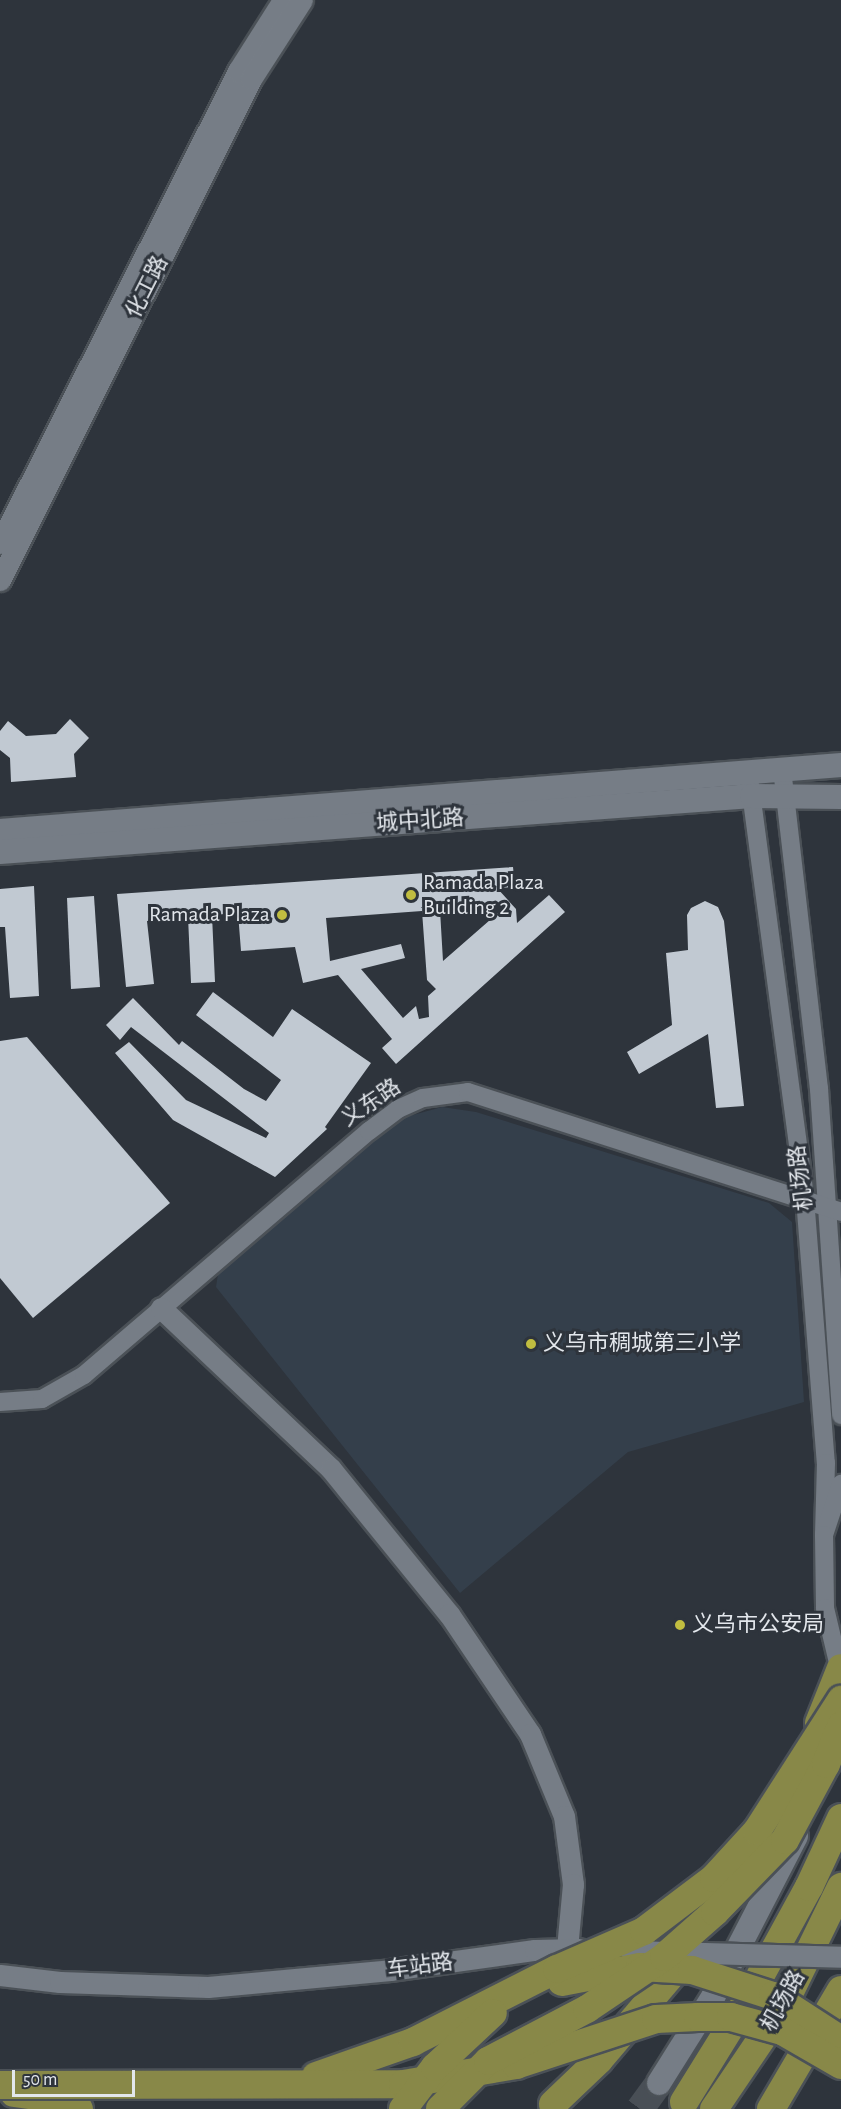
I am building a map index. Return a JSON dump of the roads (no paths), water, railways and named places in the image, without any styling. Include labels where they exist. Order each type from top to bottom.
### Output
[{"type":"highway","points":[[553,2104],[599,2060],[736,1899],[789,1798],[841,1684]]},
{"type":"highway","points":[[284,2086],[412,2042],[557,1969],[644,1931],[714,1878],[757,1832],[841,1684]]},
{"type":"highway","points":[[440,2109],[488,2061],[587,2009],[663,1957],[715,1912],[785,1840],[826,1764],[841,1726]]},
{"type":"highway","points":[[684,2102],[746,2002],[809,1887],[841,1818]]},
{"type":"highway","name":"机场路","points":[[714,2109],[781,2010],[841,1887]]},
{"type":"highway","points":[[403,2109],[435,2067],[498,2009],[537,1990],[583,1975],[640,1967],[692,1970],[772,1996],[841,2040]]},
{"type":"highway","points":[[771,2109],[841,1990]]},
{"type":"highway","points":[[0,2085],[284,2086],[447,2079],[516,2065],[656,2019],[698,2017],[730,2017],[782,2031],[841,2065]]},
{"type":"highway","points":[[0,2091],[50,2098],[79,2109]]},
{"type":"main road","name":"城中北路","points":[[0,831],[487,796],[747,771],[841,765]]},
{"type":"main road","name":"城中北路","points":[[0,852],[752,796],[786,798],[841,796]]},
{"type":"main road","points":[[659,2083],[713,1997],[841,1752]]},
{"type":"street","name":"化工路","points":[[0,543],[238,71],[283,0]]},
{"type":"street","name":"化工路","points":[[0,580],[251,79],[302,0]]},
{"type":"street","name":"机场路","points":[[782,770],[835,1211],[841,1415]]},
{"type":"street","name":"机场路","points":[[747,771],[804,1198],[826,1463],[825,1608],[841,1684]]},
{"type":"street","name":"义东路","points":[[0,1402],[42,1399],[84,1374],[369,1131],[398,1109],[423,1098],[468,1092],[804,1198],[835,1211]]},
{"type":"street","points":[[162,1308],[331,1469],[449,1614],[530,1734],[564,1816],[573,1884],[567,1949]]},
{"type":"street","points":[[824,1535],[841,1484]]},
{"type":"street","name":"车站路","points":[[0,1975],[60,1982],[208,1987],[567,1949],[841,1958]]},
{"type":"tunnel","points":[[640,2109],[659,2083]]},
{"type":"place","name":"Ramada Plaza Building 2","points":[[411,895]]},
{"type":"place","name":"Ramada Plaza","points":[[282,915]]},
{"type":"place","name":"义乌市稠城第三小学","points":[[531,1344]]},
{"type":"place","name":"义乌市公安局","points":[[680,1625]]}]
